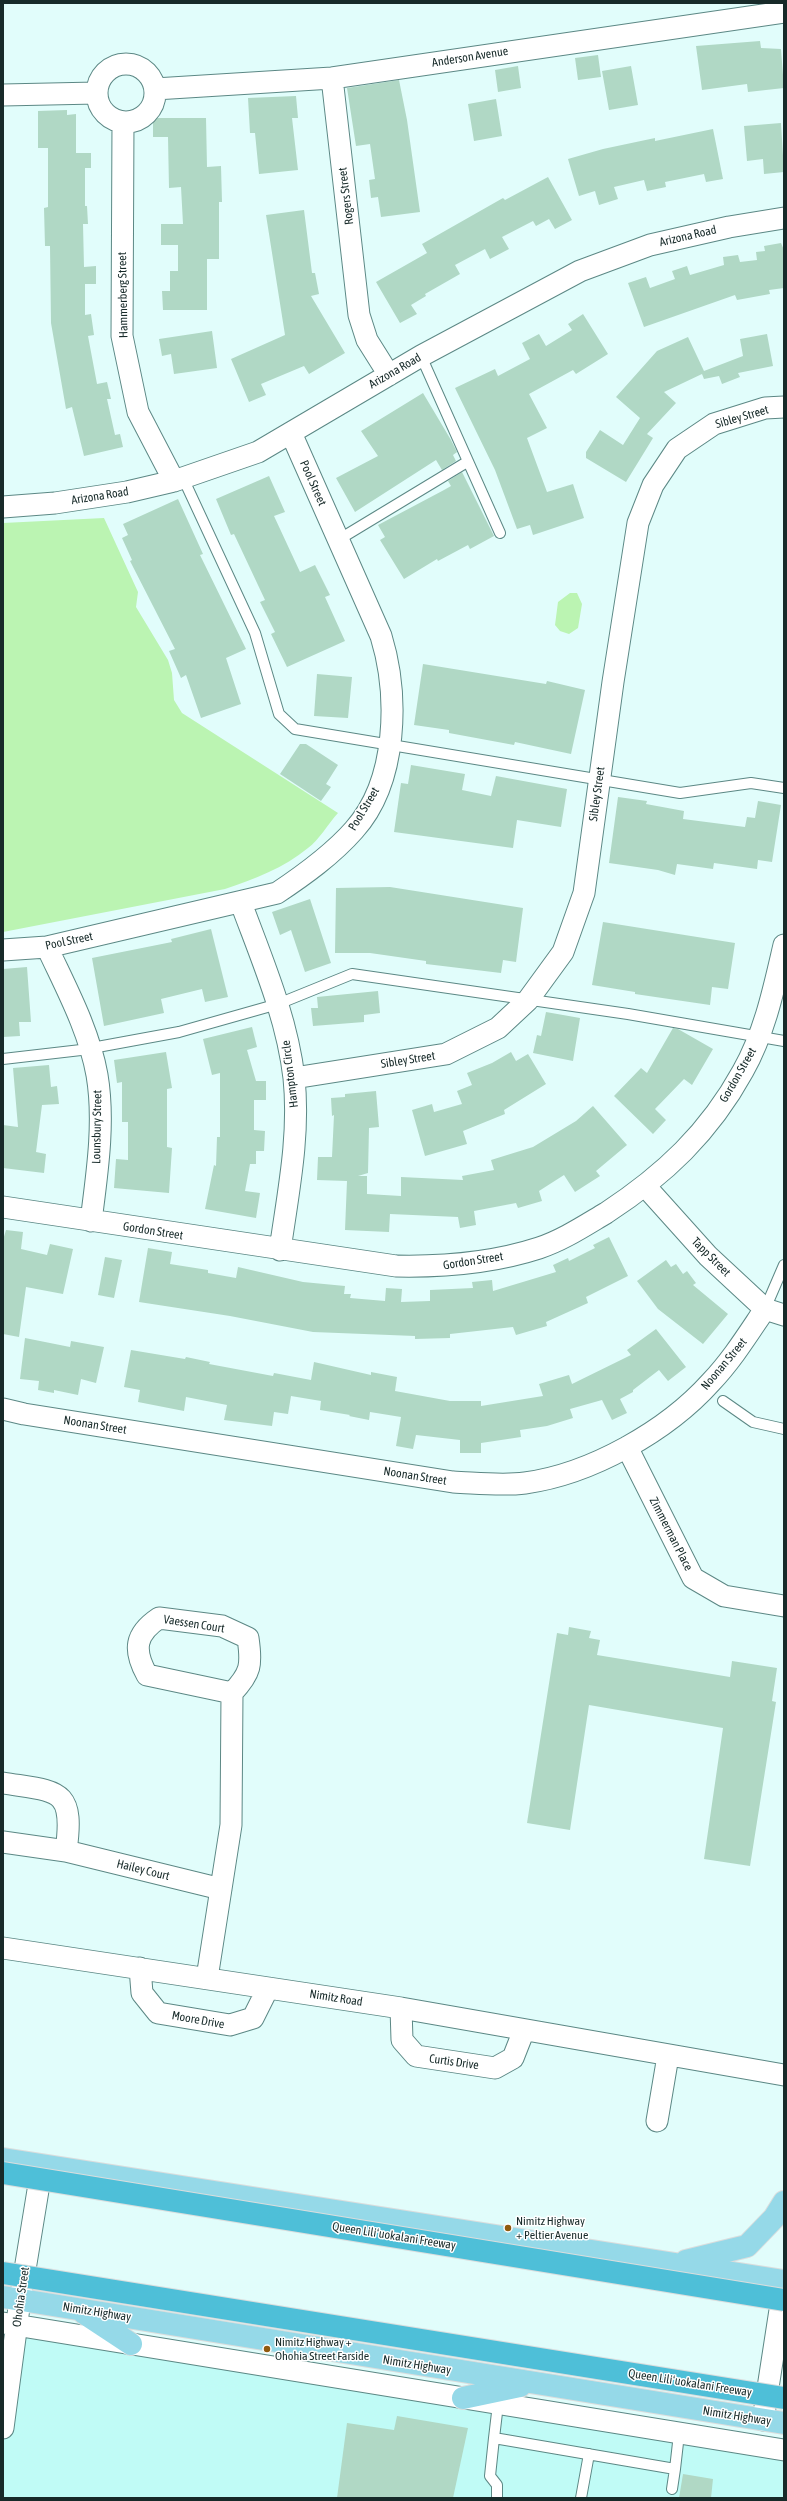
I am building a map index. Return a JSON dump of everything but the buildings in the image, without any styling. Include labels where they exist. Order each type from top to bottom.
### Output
[{"type":"highway","name":"Queen Liliʻuokalani Freeway","points":[[3,2174],[784,2300]]},
{"type":"highway","name":"Queen Liliʻuokalani Freeway","points":[[3,2273],[784,2398]]},
{"type":"highway","points":[[3,2282],[369,2332]]},
{"type":"main road","points":[[3,2159],[784,2281]]},
{"type":"main road","points":[[676,2263],[747,2246],[774,2218],[784,2202]]},
{"type":"main road","name":"Nimitz Highway","points":[[11,2298],[774,2422]]},
{"type":"main road","points":[[78,2309],[131,2344]]},
{"type":"main road","points":[[463,2398],[533,2383]]},
{"type":"main road","points":[[774,2422],[784,2433]]},
{"type":"street","name":"Anderson Avenue","points":[[155,89],[332,78],[784,12]]},
{"type":"street","points":[[125,64],[135,65],[146,72],[155,89],[154,101],[145,115],[134,121],[123,122],[108,116],[99,105],[96,93],[98,82],[104,73],[118,65],[125,64]]},
{"type":"street","name":"Rogers Street","points":[[332,78],[359,315],[367,340],[389,375]]},
{"type":"street","points":[[3,96],[96,93]]},
{"type":"street","name":"Hammerberg Street","points":[[123,122],[122,336],[138,412],[178,480]]},
{"type":"street","name":"Arizona Road","points":[[3,507],[91,498],[178,480],[258,452],[348,397],[580,271],[612,257],[650,244],[689,235],[784,218]]},
{"type":"street","name":"Sibley Street","points":[[294,1078],[446,1054],[498,1028],[528,1000],[563,952],[584,893],[638,523],[653,485],[677,449],[714,424],[765,408],[784,407]]},
{"type":"street","name":"Pool Street","points":[[3,950],[47,947],[241,903],[276,893],[306,874],[355,829],[378,787],[389,746],[393,710],[389,661],[382,636],[291,433]]},
{"type":"street","name":"Hampton Circle","points":[[241,903],[278,1004],[288,1041],[294,1078],[294,1147],[280,1250]]},
{"type":"street","name":"Gordon Street","points":[[3,1207],[280,1250],[396,1266],[456,1266],[509,1256],[561,1239],[646,1187],[678,1157],[702,1130],[743,1071],[759,1037],[772,998],[784,945]]},
{"type":"street","name":"Lounsbury Street","points":[[47,947],[76,1010],[90,1048],[97,1075],[99,1114],[91,1221]]},
{"type":"street","name":"Tapp Street","points":[[646,1187],[708,1256],[775,1312]]},
{"type":"street","name":"Noonan Street","points":[[3,1409],[32,1415],[453,1482],[525,1483],[571,1472],[627,1447],[671,1419],[711,1383],[735,1354],[775,1312]]},
{"type":"street","name":"Zimmerman Place","points":[[627,1447],[693,1578],[724,1596],[784,1606]]},
{"type":"street","name":"Vaessen Court","points":[[159,1618],[222,1626],[248,1638],[251,1660],[247,1678],[232,1693],[147,1675],[141,1665],[138,1648],[144,1628],[159,1618]]},
{"type":"street","points":[[207,1978],[232,1825],[232,1693]]},
{"type":"street","points":[[3,1783],[53,1792],[66,1804],[70,1822],[66,1851]]},
{"type":"street","name":"Hailey Court","points":[[3,1842],[66,1851],[221,1889]]},
{"type":"street","name":"Nimitz Road","points":[[3,1948],[401,2008],[668,2056],[784,2075]]},
{"type":"street","name":"Moore Drive","points":[[140,1968],[142,1993],[158,2013],[230,2026],[253,2018],[268,1988]]},
{"type":"street","name":"Curtis Drive","points":[[401,2008],[402,2040],[416,2056],[495,2068],[513,2058],[524,2030]]},
{"type":"street","points":[[657,2121],[668,2056]]},
{"type":"street","name":"Ohohia Street","points":[[3,2428],[11,2298],[42,2166]]},
{"type":"street","points":[[774,2422],[784,2284]]},
{"type":"street","points":[[10,2324],[784,2450]]},
{"type":"lane","points":[[421,356],[500,533]]},
{"type":"lane","points":[[338,540],[467,462]]},
{"type":"lane","points":[[178,480],[255,633],[279,714],[295,729],[389,746],[680,793],[751,783],[784,788]]},
{"type":"lane","points":[[3,1059],[90,1048],[179,1032],[278,1004],[352,974],[528,1000],[784,1041]]},
{"type":"lane","points":[[775,1312],[784,1265]]},
{"type":"lane","points":[[723,1401],[753,1422],[784,1429]]},
{"type":"lane","points":[[497,2498],[497,2485],[490,2476],[498,2404]]},
{"type":"lane","points":[[672,2489],[679,2434]]},
{"type":"lane","points":[[494,2438],[675,2469]]},
{"type":"lane","points":[[581,2498],[589,2454]]},
{"type":"shaded area","points":[[3,2312],[784,2442],[784,2498],[3,2498]]},
{"type":"green space","points":[[104,518],[138,592],[136,607],[168,660],[172,673],[174,700],[182,713],[338,813],[316,841],[299,855],[258,877],[225,889],[3,932],[3,523]]},
{"type":"green space","points":[[570,593],[577,593],[582,604],[578,628],[569,634],[560,631],[555,625],[558,602]]},
{"type":"place","name":"Nimitz Highway + Peltier Avenue","points":[[508,2228]]},
{"type":"place","name":"Nimitz Highway + Ohohia Street Farside","points":[[267,2349]]}]
